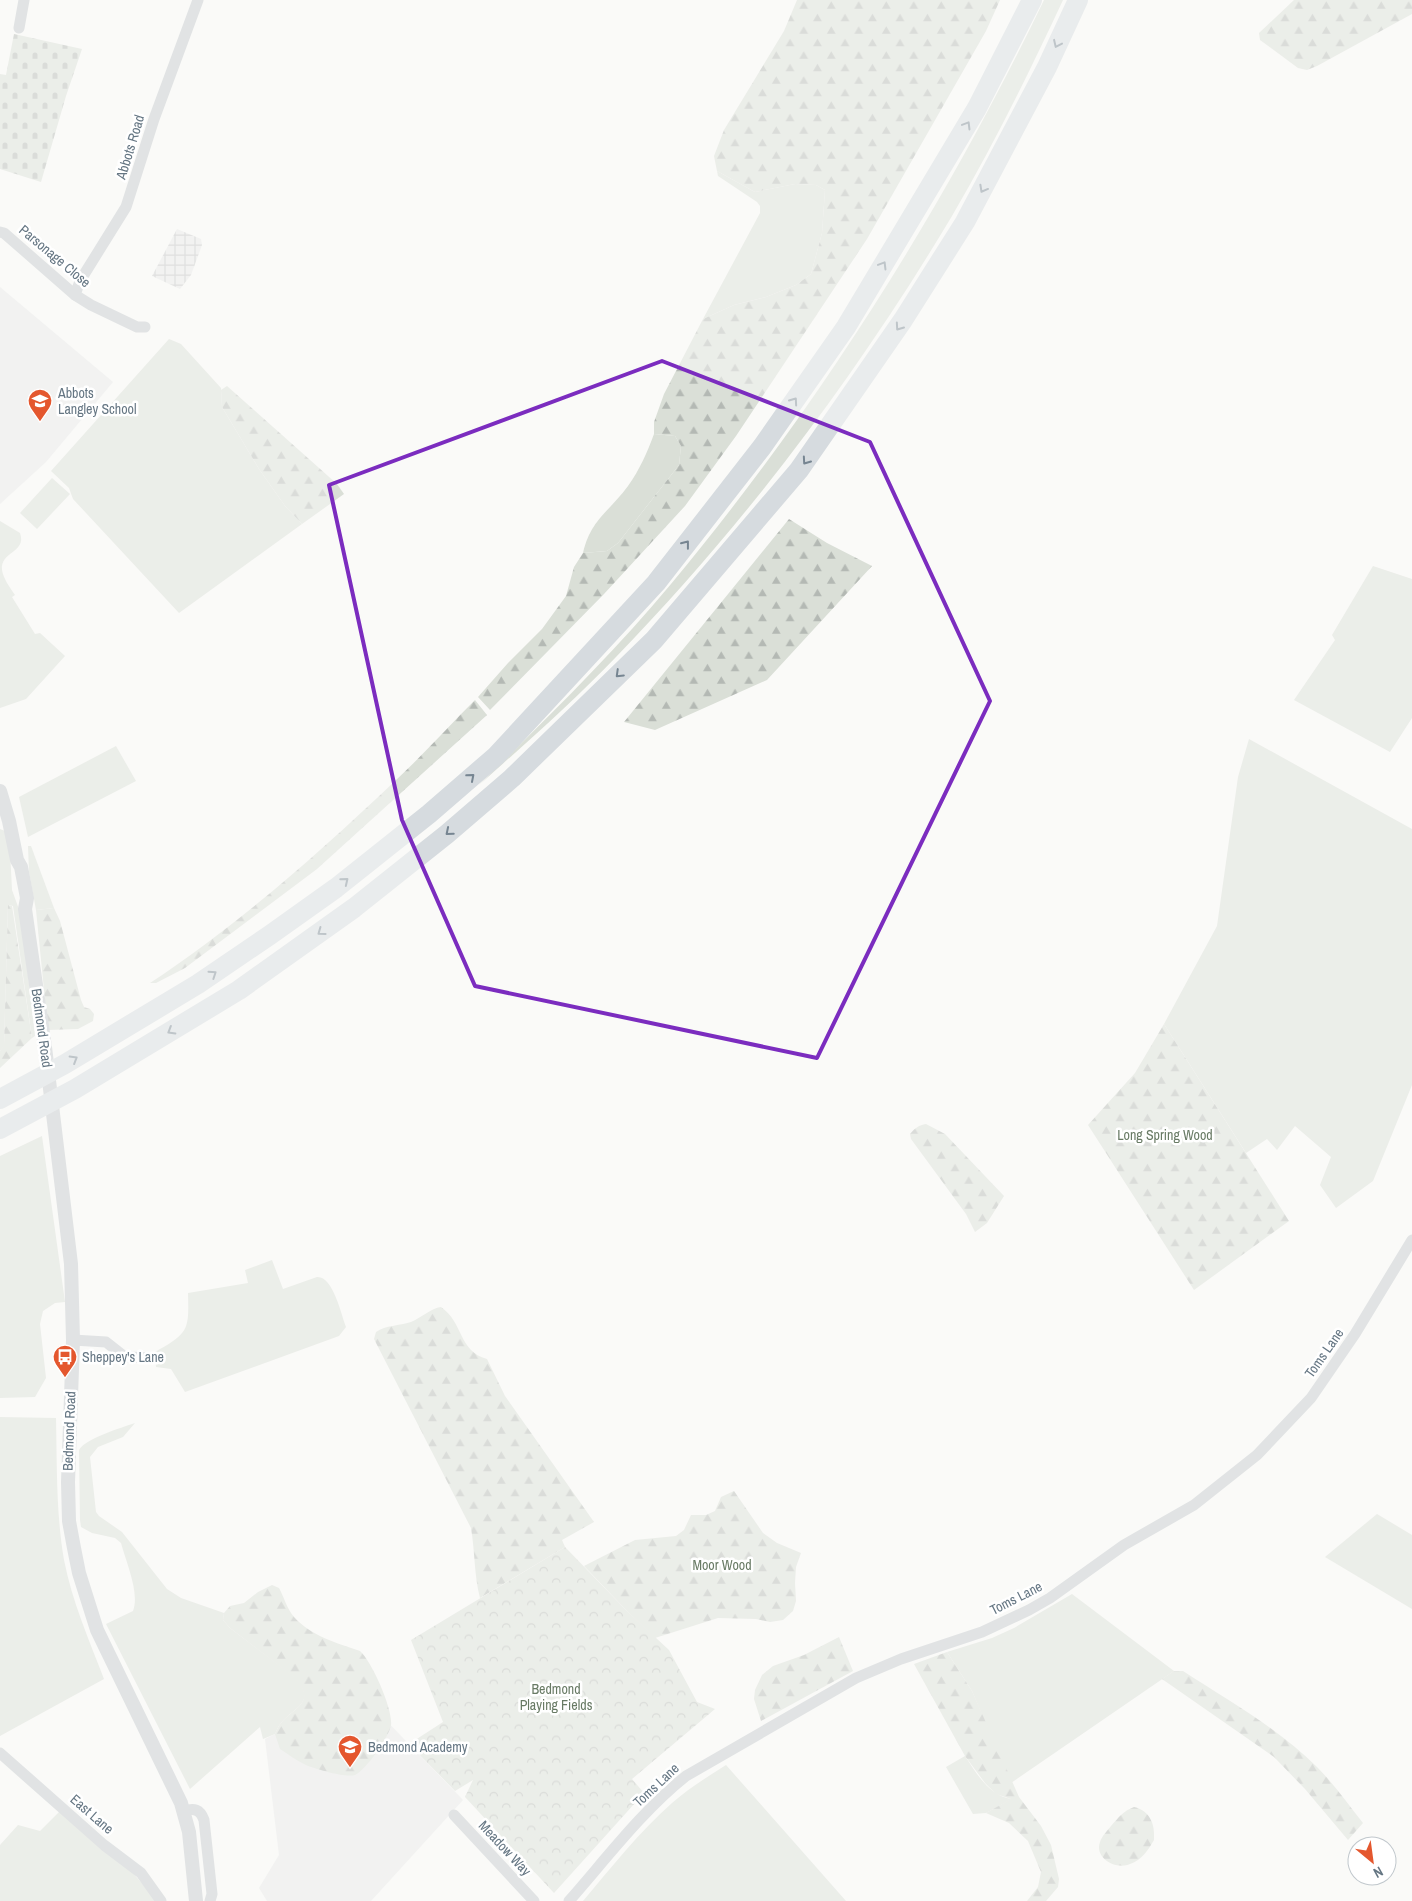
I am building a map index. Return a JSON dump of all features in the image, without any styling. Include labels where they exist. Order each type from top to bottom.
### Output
[{"type":"highway","points":[[0,1099],[65,1064],[190,989],[270,935],[336,888],[429,814],[496,756],[656,583],[762,447],[846,327],[977,108],[1032,0]]},
{"type":"highway","points":[[0,1129],[76,1089],[239,990],[354,908],[447,834],[512,778],[654,640],[799,470],[904,320],[969,214],[1042,76],[1078,0]]},
{"type":"street","points":[[19,28],[24,0]]},
{"type":"street","name":"Abbots Road","points":[[75,295],[80,281],[126,206],[157,110],[198,0]]},
{"type":"street","name":"Parsonage Close","points":[[0,232],[4,233],[75,295],[91,305],[137,327],[144,327]]},
{"type":"street","name":"Bedmond Road","points":[[0,791],[9,820],[17,860],[21,867],[27,898],[25,909],[45,1047],[70,1264],[73,1340],[68,1482],[70,1521],[79,1573],[97,1630],[178,1794],[189,1832],[196,1901]]},
{"type":"street","name":"Toms Lane","points":[[569,1901],[652,1806],[686,1776],[856,1678],[901,1659],[997,1625],[1050,1598],[1124,1545],[1188,1508],[1237,1472],[1274,1438],[1311,1398],[1355,1334],[1412,1240]]},
{"type":"street","points":[[73,1340],[106,1342],[125,1357],[155,1358]]},
{"type":"street","name":"East Lane","points":[[0,1753],[104,1845],[141,1873],[161,1901]]},
{"type":"street","points":[[184,1811],[197,1810],[204,1820],[212,1894],[210,1901]]},
{"type":"street","name":"Meadow Way","points":[[454,1815],[534,1901]]},
{"type":"highlighted area","points":[[662,361],[870,442],[990,701],[817,1058],[475,986],[402,820],[329,485]]},
{"type":"shaded area","points":[[177,229],[201,239],[202,245],[191,275],[180,289],[152,276]]},
{"type":"shaded area","name":"Abbots Langley School","points":[[0,287],[113,382],[46,462],[0,504]]},
{"type":"shaded area","name":"Bedmond Academy","points":[[345,1678],[463,1800],[371,1901],[267,1901],[259,1888],[279,1855],[265,1739],[275,1734]]},
{"type":"green space","points":[[797,0],[1000,0],[986,31],[867,239],[736,436],[685,506],[604,594],[490,710],[478,697],[542,629],[566,596],[574,567],[583,553],[607,551],[618,543],[679,465],[681,446],[675,436],[654,434],[654,422],[664,394],[703,319],[734,305],[766,297],[796,285],[811,274],[822,233],[825,190],[816,185],[795,184],[755,192],[717,171],[714,156],[724,130],[784,31]]},
{"type":"green space","points":[[1044,0],[1063,0],[996,136],[967,190],[916,275],[838,390],[754,501],[664,606],[583,690],[479,785],[578,687],[649,610],[778,447],[876,303],[921,229],[1005,78]]},
{"type":"green space","points":[[1294,0],[1412,0],[1412,14],[1307,70],[1298,68],[1260,40],[1259,33]]},
{"type":"green space","points":[[14,34],[82,49],[41,182],[0,169],[0,74],[6,75]]},
{"type":"green space","points":[[717,171],[755,192],[795,184],[816,185],[825,190],[822,233],[811,274],[796,285],[766,297],[734,305],[703,319],[760,213],[760,206],[757,202],[718,176]]},
{"type":"green space","points":[[169,339],[181,344],[221,388],[222,407],[259,469],[285,506],[302,524],[179,613],[73,499],[69,488],[51,471]]},
{"type":"green space","points":[[227,386],[337,484],[344,494],[302,524],[285,506],[259,469],[222,407],[221,390]]},
{"type":"green space","points":[[654,434],[675,436],[681,446],[679,465],[618,543],[607,551],[583,553],[586,541],[601,516],[621,495],[636,473]]},
{"type":"green space","points":[[52,478],[70,494],[37,529],[20,513]]},
{"type":"green space","points":[[789,519],[827,543],[872,566],[767,680],[655,730],[624,722]]},
{"type":"green space","points":[[0,521],[20,533],[20,545],[2,564],[4,576],[15,595],[12,597],[35,634],[40,633],[65,656],[26,699],[0,708]]},
{"type":"green space","points":[[1373,566],[1412,579],[1412,718],[1390,752],[1294,700],[1335,640],[1332,635]]},
{"type":"green space","points":[[475,700],[487,715],[317,869],[185,968],[156,983],[150,983],[215,937],[307,862],[404,772]]},
{"type":"green space","points":[[1249,739],[1412,829],[1412,1085],[1373,1181],[1336,1208],[1320,1185],[1331,1157],[1295,1126],[1277,1150],[1267,1139],[1246,1153],[1164,1024],[1217,926],[1238,777]]},
{"type":"green space","points":[[116,746],[136,781],[28,837],[19,797]]},
{"type":"green space","points":[[0,829],[5,831],[10,850],[12,890],[21,915],[35,1036],[32,1038],[13,906],[8,905],[4,1046],[0,1051]]},
{"type":"green space","points":[[28,846],[31,846],[54,908],[36,910],[29,872]]},
{"type":"green space","points":[[8,905],[12,906],[32,1038],[0,1068],[0,1051],[4,1045]]},
{"type":"green space","points":[[54,908],[60,921],[81,1000],[84,1007],[90,1009],[94,1014],[93,1021],[78,1029],[48,1030],[36,910]]},
{"type":"green space","name":"Long Spring Wood","points":[[1164,1024],[1289,1221],[1194,1290],[1088,1125],[1135,1073]]},
{"type":"green space","points":[[926,1124],[945,1134],[1004,1196],[987,1223],[975,1232],[966,1214],[911,1139],[910,1134],[914,1130]]},
{"type":"green space","points":[[42,1136],[65,1302],[55,1303],[43,1311],[40,1324],[46,1378],[35,1397],[0,1398],[0,1156]]},
{"type":"green space","points":[[272,1260],[283,1289],[317,1277],[323,1278],[336,1297],[346,1327],[339,1336],[185,1392],[171,1369],[156,1367],[155,1352],[175,1340],[185,1329],[188,1315],[188,1293],[248,1283],[245,1270]]},
{"type":"green space","points":[[441,1307],[454,1321],[471,1350],[487,1359],[505,1396],[594,1522],[562,1540],[565,1547],[480,1598],[471,1528],[374,1339],[376,1332],[380,1330],[411,1322]]},
{"type":"green space","points":[[0,1417],[56,1418],[58,1507],[64,1560],[76,1605],[104,1679],[0,1736]]},
{"type":"green space","points":[[135,1423],[123,1437],[98,1447],[90,1457],[96,1512],[122,1532],[167,1589],[181,1598],[224,1613],[223,1620],[230,1628],[296,1678],[302,1686],[304,1693],[304,1699],[301,1704],[286,1717],[275,1734],[263,1739],[260,1727],[190,1789],[106,1624],[133,1611],[135,1604],[134,1587],[121,1543],[115,1538],[92,1533],[81,1527],[79,1450],[89,1441]]},
{"type":"green space","name":"Moor Wood","points":[[734,1491],[763,1533],[777,1543],[801,1553],[796,1567],[796,1601],[793,1611],[783,1620],[770,1622],[756,1619],[718,1618],[655,1638],[584,1566],[635,1540],[676,1536],[684,1530],[691,1515],[706,1515],[715,1511],[721,1497]]},
{"type":"green space","points":[[1377,1514],[1412,1535],[1412,1609],[1325,1557]]},
{"type":"green space","name":"Bedmond Playing Fields","points":[[565,1547],[627,1611],[669,1650],[697,1702],[715,1709],[632,1779],[644,1793],[554,1893],[465,1797],[473,1780],[455,1791],[409,1744],[443,1722],[411,1640]]},
{"type":"green space","points":[[272,1585],[279,1588],[287,1607],[301,1624],[316,1634],[360,1651],[381,1686],[389,1708],[391,1725],[376,1753],[365,1767],[355,1775],[338,1774],[310,1767],[280,1749],[275,1734],[280,1724],[304,1699],[301,1686],[295,1678],[230,1628],[223,1620],[224,1613],[230,1606],[244,1603],[258,1592]]},
{"type":"green space","points":[[1072,1594],[1174,1671],[1011,1783],[972,1691],[947,1652],[992,1638],[1014,1628]]},
{"type":"green space","points":[[839,1637],[853,1671],[761,1721],[754,1699],[755,1690],[762,1675],[773,1666],[804,1655]]},
{"type":"green space","points":[[947,1652],[972,1691],[1019,1797],[1041,1826],[1051,1845],[1059,1879],[1058,1887],[1046,1901],[1027,1901],[1038,1887],[1041,1872],[1028,1841],[1009,1823],[986,1813],[1011,1799],[996,1794],[985,1783],[965,1756],[914,1664]]},
{"type":"green space","points":[[1174,1671],[1183,1671],[1270,1727],[1317,1767],[1363,1823],[1352,1836],[1347,1836],[1347,1839],[1305,1789],[1274,1757],[1162,1679]]},
{"type":"green space","points":[[965,1756],[979,1777],[990,1789],[997,1794],[1012,1799],[986,1813],[973,1814],[946,1767]]},
{"type":"green space","points":[[726,1765],[846,1901],[583,1901],[626,1850],[660,1814],[685,1793]]},
{"type":"green space","points":[[1134,1807],[1140,1809],[1151,1819],[1154,1829],[1154,1840],[1144,1854],[1134,1862],[1119,1865],[1108,1862],[1100,1853],[1100,1842],[1118,1818]]},
{"type":"green space","points":[[61,1810],[133,1873],[157,1901],[0,1901],[0,1845],[18,1825],[40,1831]]},
{"type":"place","name":"Abbots Langley School","points":[[40,422]]},
{"type":"place","name":"Sheppey's Lane","points":[[65,1378]]},
{"type":"place","name":"Bedmond Academy","points":[[350,1768]]}]
